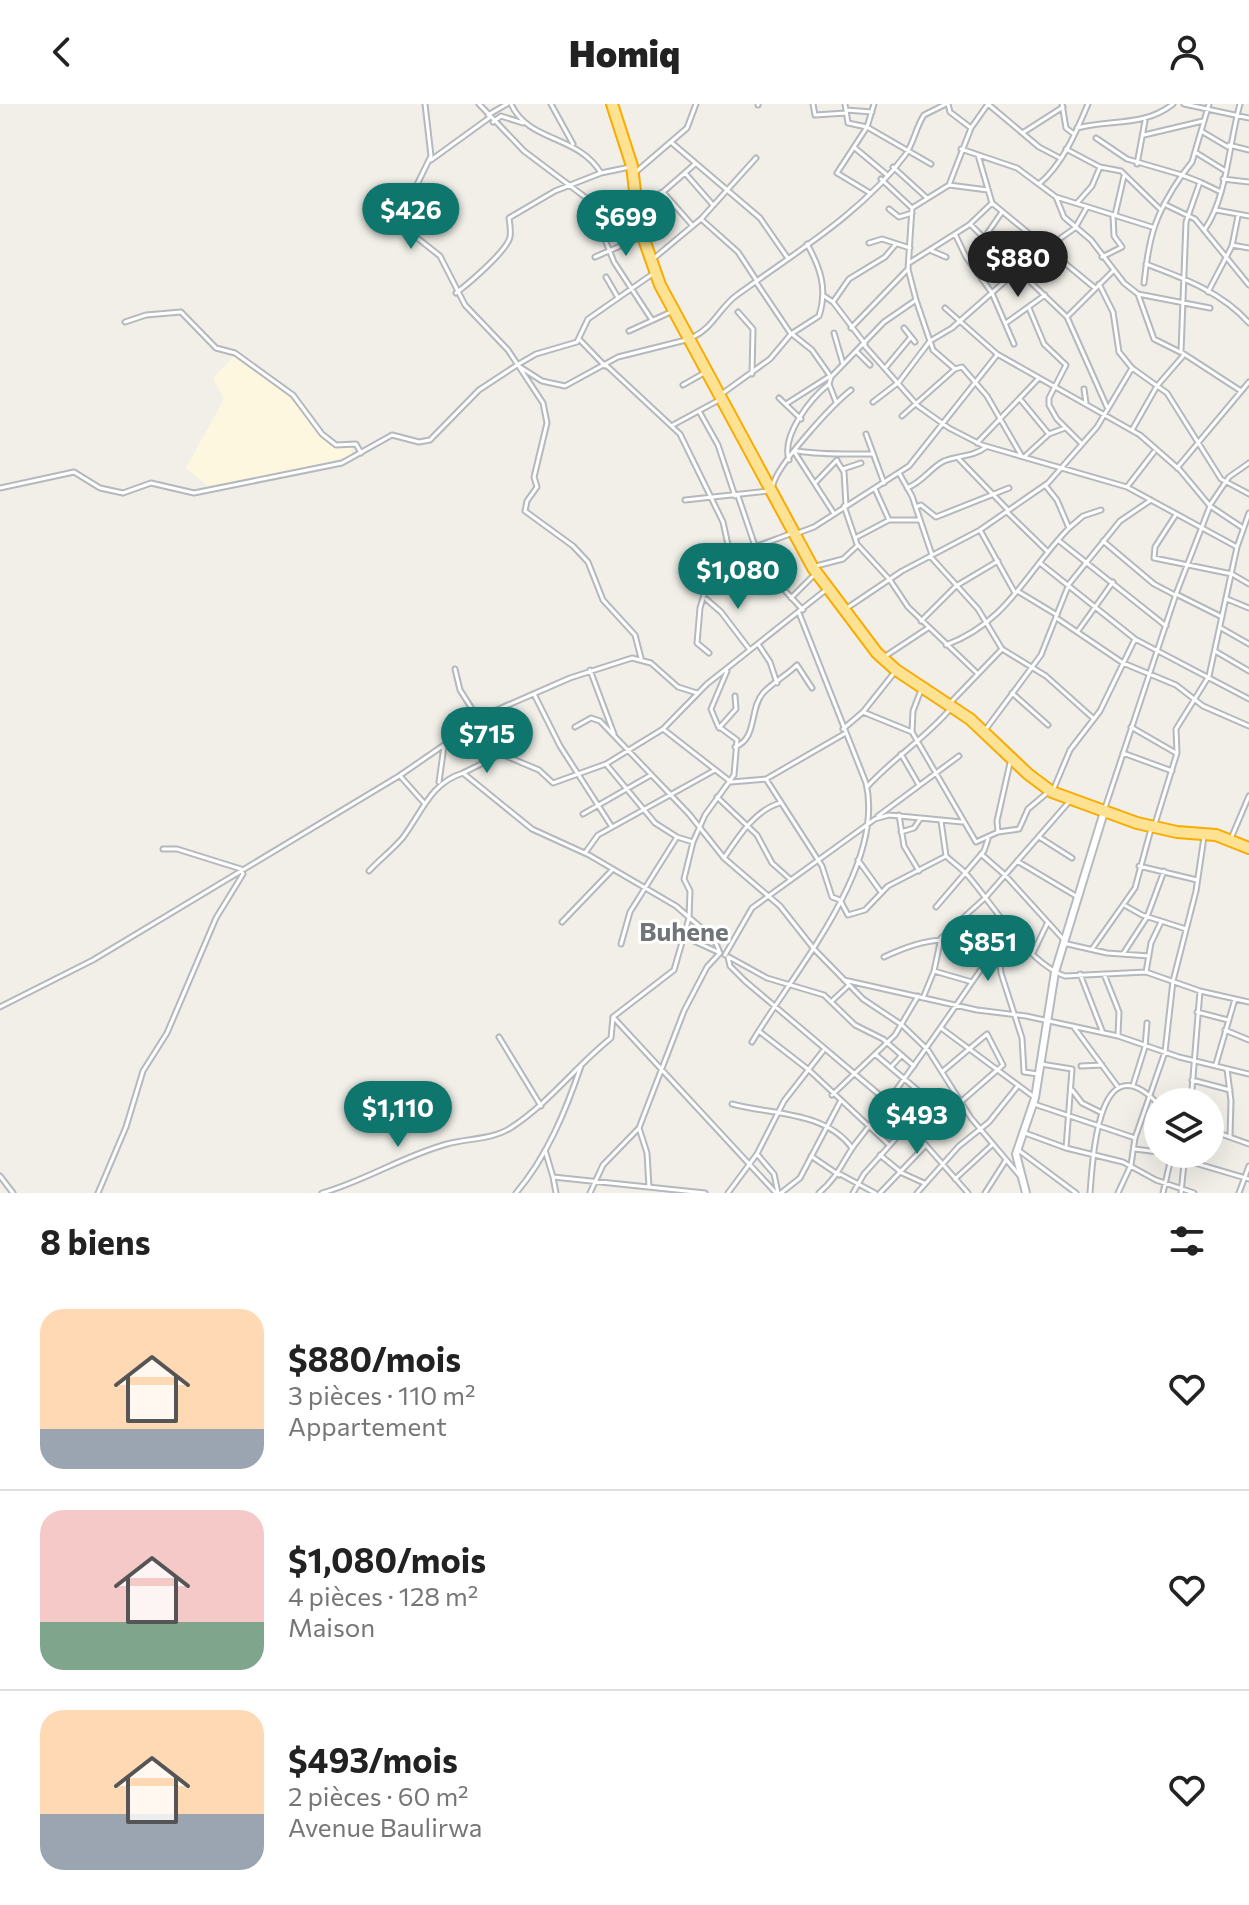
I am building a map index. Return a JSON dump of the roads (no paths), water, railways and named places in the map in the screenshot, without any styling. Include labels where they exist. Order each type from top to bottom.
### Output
[{"type":"highway","points":[[612,104],[632,170],[642,236],[655,273],[815,571],[883,658],[985,731],[1012,760],[1051,791],[1152,827],[1205,833],[1247,843]]},
{"type":"main road","points":[[1026,1193],[1020,1176],[1017,1149],[1034,1101],[1055,972],[1104,812]]},
{"type":"street","points":[[425,104],[430,160],[410,198],[406,221],[416,237],[440,256],[456,293],[477,321],[497,336],[547,413],[534,477],[537,487],[527,501],[525,511],[573,546],[588,562],[595,572],[603,600],[635,635],[641,658],[678,687],[697,693]]},
{"type":"street","points":[[479,104],[493,122],[539,163],[589,200],[609,250],[652,320]]},
{"type":"street","points":[[430,160],[509,104],[523,123]]},
{"type":"street","points":[[551,104],[573,144]]},
{"type":"street","points":[[456,293],[476,280],[481,268],[505,247],[510,239],[509,218],[555,191],[601,173],[632,170],[672,143],[687,128],[696,104]]},
{"type":"street","points":[[813,104],[815,115],[845,109],[872,112]]},
{"type":"street","points":[[870,193],[837,173],[867,127],[874,104]]},
{"type":"street","points":[[517,365],[554,386],[573,385],[618,357],[690,338],[710,326],[733,299],[787,257],[826,234],[870,193],[908,151],[924,115],[945,104],[950,112],[971,128]]},
{"type":"street","points":[[949,185],[971,128],[988,104],[1039,147],[1060,158]]},
{"type":"street","points":[[1039,184],[1066,149],[1088,104]]},
{"type":"street","points":[[1077,128],[1110,121],[1145,121],[1173,104]]},
{"type":"street","points":[[1185,104],[1249,118]]},
{"type":"street","points":[[1144,283],[1152,227],[1195,152],[1209,104]]},
{"type":"street","points":[[1205,229],[1216,210],[1228,146],[1240,104]]},
{"type":"street","points":[[1024,132],[1062,106],[1066,128],[1074,134]]},
{"type":"street","points":[[845,109],[848,123],[867,127],[931,164]]},
{"type":"street","points":[[493,122],[501,116],[573,144],[594,162],[601,173]]},
{"type":"street","points":[[1137,164],[1145,121]]},
{"type":"street","points":[[1144,135],[1205,121]]},
{"type":"street","points":[[1201,131],[1228,146],[1249,150]]},
{"type":"street","points":[[1096,138],[1137,164],[1182,175],[1221,192]]},
{"type":"street","points":[[672,143],[760,218],[787,257]]},
{"type":"street","points":[[855,148],[886,174]]},
{"type":"street","points":[[961,149],[1017,168],[1056,197],[1152,227]]},
{"type":"street","points":[[1066,149],[1100,167],[1123,173],[1160,209]]},
{"type":"street","points":[[1195,152],[1224,170]]},
{"type":"street","points":[[978,155],[992,203],[1097,286],[1113,312],[1119,352],[1132,368],[1167,393],[1197,444],[1225,482],[1249,494]]},
{"type":"street","points":[[650,261],[701,219],[756,158]]},
{"type":"street","points":[[1102,257],[1122,247],[1112,229],[1127,159]]},
{"type":"street","points":[[595,210],[663,192],[695,164]]},
{"type":"street","points":[[893,167],[927,198]]},
{"type":"street","points":[[1077,203],[1092,186],[1100,167]]},
{"type":"street","points":[[685,173],[713,205]]},
{"type":"street","points":[[881,179],[912,210],[908,269],[916,300],[930,341],[955,369]]},
{"type":"street","points":[[1223,179],[1249,182]]},
{"type":"street","points":[[1132,430],[1157,386],[1182,354],[1188,214],[1200,182]]},
{"type":"street","points":[[889,209],[899,217],[949,185],[988,190]]},
{"type":"street","points":[[663,192],[693,226]]},
{"type":"street","points":[[1056,197],[1064,217],[1076,226],[1113,271],[1138,294],[1154,339],[1249,394]]},
{"type":"street","points":[[909,263],[970,224],[992,203]]},
{"type":"street","points":[[1163,204],[1188,214],[1205,229],[1249,285]]},
{"type":"street","points":[[873,402],[899,382],[930,341],[959,322],[1076,226],[1087,207]]},
{"type":"street","points":[[1216,210],[1249,216]]},
{"type":"street","points":[[984,238],[1002,212]]},
{"type":"street","points":[[1208,292],[1232,245],[1238,216]]},
{"type":"street","points":[[701,219],[738,252],[791,334],[812,350],[830,377],[829,384],[836,402]]},
{"type":"street","points":[[970,224],[1067,317],[1107,411]]},
{"type":"street","points":[[955,234],[992,293],[1014,344]]},
{"type":"street","points":[[595,257],[642,236]]},
{"type":"street","points":[[869,243],[882,239],[910,248]]},
{"type":"street","points":[[673,425],[752,374],[791,334],[819,316],[824,296],[820,272],[807,244]]},
{"type":"street","points":[[833,302],[849,279],[885,257],[896,244]]},
{"type":"street","points":[[970,262],[988,244]]},
{"type":"street","points":[[1232,245],[1249,248]]},
{"type":"street","points":[[932,251],[946,257]]},
{"type":"street","points":[[1146,264],[1184,277],[1232,305],[1249,323]]},
{"type":"street","points":[[851,328],[908,269]]},
{"type":"street","points":[[1067,317],[1113,271]]},
{"type":"street","points":[[0,488],[74,472],[100,488],[123,493],[151,483],[194,493],[342,463],[392,435],[419,442],[430,440],[479,390],[517,365],[580,339],[588,319],[617,296],[655,273]]},
{"type":"street","points":[[606,277],[617,296]]},
{"type":"street","points":[[1138,294],[1183,300],[1210,308]]},
{"type":"street","points":[[1005,324],[1045,295]]},
{"type":"street","points":[[824,296],[833,302],[864,344],[917,403],[943,424],[987,447],[1127,487],[1175,516],[1237,547]]},
{"type":"street","points":[[786,404],[830,377],[891,316],[916,300]]},
{"type":"street","points":[[945,308],[997,354],[1057,388],[1107,411],[1177,468],[1210,505],[1249,531]]},
{"type":"street","points":[[1029,308],[1044,344],[1066,365],[1057,388],[1049,398],[1049,405],[1065,428],[1082,444]]},
{"type":"street","points":[[629,331],[674,310]]},
{"type":"street","points":[[125,322],[146,315],[181,312],[216,348],[235,353],[293,395],[336,445],[356,444],[361,453]]},
{"type":"street","points":[[738,312],[753,329],[752,374]]},
{"type":"street","points":[[904,328],[915,342]]},
{"type":"street","points":[[834,333],[843,364]]},
{"type":"street","points":[[886,367],[911,337]]},
{"type":"street","points":[[580,339],[653,411],[673,425],[695,460],[723,522],[730,554]]},
{"type":"street","points":[[857,352],[870,365]]},
{"type":"street","points":[[709,653],[697,643],[698,621],[714,562],[814,527],[909,466],[997,354]]},
{"type":"street","points":[[902,416],[955,369],[962,367],[975,379],[1001,417],[1023,457]]},
{"type":"street","points":[[843,610],[931,555],[980,530],[1045,485],[1107,411],[1132,368]]},
{"type":"street","points":[[683,385],[707,371]]},
{"type":"street","points":[[977,443],[1038,378]]},
{"type":"street","points":[[1177,468],[1224,416],[1249,382]]},
{"type":"street","points":[[789,460],[789,439],[818,393],[829,384]]},
{"type":"street","points":[[813,388],[818,393]]},
{"type":"street","points":[[1084,389],[1086,403]]},
{"type":"street","points":[[685,500],[771,490],[777,474],[836,402],[851,390]]},
{"type":"street","points":[[779,398],[801,419]]},
{"type":"street","points":[[1020,399],[1049,434]]},
{"type":"street","points":[[699,411],[718,445],[754,546],[773,578],[803,610]]},
{"type":"street","points":[[1023,457],[1049,434],[1065,428]]},
{"type":"street","points":[[866,434],[884,483]]},
{"type":"street","points":[[907,488],[917,484],[940,463],[976,455],[987,447]]},
{"type":"street","points":[[1127,487],[1155,451]]},
{"type":"street","points":[[796,452],[873,454]]},
{"type":"street","points":[[796,452],[833,512]]},
{"type":"street","points":[[835,454],[843,469],[845,505],[858,545],[921,621],[978,674]]},
{"type":"street","points":[[958,458],[1047,552]]},
{"type":"street","points":[[815,483],[837,461]]},
{"type":"street","points":[[843,469],[861,463]]},
{"type":"street","points":[[1104,812],[1176,595],[1210,505],[1225,482],[1249,463]]},
{"type":"street","points":[[899,473],[916,507],[931,555],[988,624],[1002,649],[1046,676],[1094,719]]},
{"type":"street","points":[[1045,485],[1057,500],[1069,528]]},
{"type":"street","points":[[916,507],[921,505],[936,517],[994,497],[1009,488]]},
{"type":"street","points":[[875,489],[889,520]]},
{"type":"street","points":[[985,731],[1031,668],[1058,616],[1069,584],[1120,521],[1151,500]]},
{"type":"street","points":[[946,645],[988,624],[1018,593],[1047,552],[1069,528],[1083,516],[1101,510]]},
{"type":"street","points":[[1092,949],[1135,888],[1139,866],[1177,753],[1176,729],[1209,676],[1237,547],[1249,513]]},
{"type":"street","points":[[1175,516],[1161,535],[1153,557],[1232,574],[1249,584]]},
{"type":"street","points":[[855,538],[889,520],[920,520]]},
{"type":"street","points":[[980,530],[1018,593],[1058,616],[1123,663],[1176,685],[1194,700],[1249,726]]},
{"type":"street","points":[[1058,540],[1166,626]]},
{"type":"street","points":[[1103,541],[1154,584],[1222,617]]},
{"type":"street","points":[[791,598],[815,571],[843,559],[858,545]]},
{"type":"street","points":[[921,621],[956,586],[998,561]]},
{"type":"street","points":[[1040,563],[1135,639],[1249,699]]},
{"type":"street","points":[[1078,631],[1113,582]]},
{"type":"street","points":[[455,669],[459,688],[501,754],[539,770],[553,783],[606,764],[663,729],[697,693],[827,589]]},
{"type":"street","points":[[705,598],[721,612],[750,650]]},
{"type":"street","points":[[1227,599],[1249,608]]},
{"type":"street","points":[[752,1042],[814,949],[840,900],[858,860],[867,824],[867,787],[799,613]]},
{"type":"street","points":[[1220,627],[1249,644]]},
{"type":"street","points":[[883,658],[928,628]]},
{"type":"street","points":[[863,712],[912,732],[975,842],[988,839],[998,832],[1019,829],[1028,809],[1051,791],[1070,750],[1094,719],[1135,639]]},
{"type":"street","points":[[758,644],[770,662],[777,683]]},
{"type":"street","points":[[867,787],[919,741],[1002,649]]},
{"type":"street","points":[[1215,651],[1249,671]]},
{"type":"street","points":[[0,1007],[69,974],[399,776],[478,721],[590,670],[641,658]]},
{"type":"street","points":[[735,747],[743,743],[752,727],[763,692],[799,665],[812,688]]},
{"type":"street","points":[[613,1017],[673,973],[685,937],[690,891],[684,879],[693,842],[717,797],[731,782],[737,740],[719,728],[711,709],[728,667]]},
{"type":"street","points":[[590,670],[615,737]]},
{"type":"street","points":[[663,729],[731,782],[766,779],[844,731],[896,670]]},
{"type":"street","points":[[912,732],[913,711],[922,688]]},
{"type":"street","points":[[1012,693],[1048,725]]},
{"type":"street","points":[[534,694],[578,774],[612,827]]},
{"type":"street","points":[[719,728],[736,709],[735,696]]},
{"type":"street","points":[[575,727],[595,718],[668,793],[724,858],[794,920],[814,949],[863,999],[902,1025],[928,1050],[980,1130],[1020,1176]]},
{"type":"street","points":[[1131,727],[1177,753]]},
{"type":"street","points":[[369,871],[382,854],[402,839],[439,784],[444,746]]},
{"type":"street","points":[[1123,753],[1172,771]]},
{"type":"street","points":[[439,784],[501,754]]},
{"type":"street","points":[[901,754],[919,786]]},
{"type":"street","points":[[590,1193],[603,1165],[639,1128],[661,1065],[677,1037],[690,998],[724,955],[751,910],[959,756]]},
{"type":"street","points":[[998,832],[1007,770],[1012,760]]},
{"type":"street","points":[[606,764],[655,823],[677,837],[693,842]]},
{"type":"street","points":[[585,853],[598,835],[668,793],[716,770]]},
{"type":"street","points":[[463,773],[532,829],[585,853],[689,918],[714,939],[731,967],[888,1102],[968,1193]]},
{"type":"street","points":[[583,814],[651,775]]},
{"type":"street","points":[[399,776],[425,804]]},
{"type":"street","points":[[766,779],[818,861],[832,897],[840,900],[848,915],[865,910],[881,892],[946,856]]},
{"type":"street","points":[[1230,840],[1249,796]]},
{"type":"street","points":[[717,797],[748,825],[772,863],[791,880]]},
{"type":"street","points":[[923,998],[934,971],[940,941],[986,897],[1070,800]]},
{"type":"street","points":[[724,858],[748,825],[768,807],[780,803]]},
{"type":"street","points":[[875,819],[899,815],[962,822]]},
{"type":"street","points":[[899,815],[909,858],[919,871]]},
{"type":"street","points":[[901,832],[914,828],[921,818]]},
{"type":"street","points":[[941,821],[946,856],[965,872],[1033,953],[1055,972],[1065,976],[1146,972],[1200,991],[1249,1002]]},
{"type":"street","points":[[1153,1088],[1165,1052],[1173,981],[1198,881],[1205,833]]},
{"type":"street","points":[[621,944],[629,914],[677,837]]},
{"type":"street","points":[[1039,837],[1072,858]]},
{"type":"street","points":[[936,907],[981,854],[988,839]]},
{"type":"street","points":[[163,849],[177,849],[241,869]]},
{"type":"street","points":[[981,854],[1005,875],[1064,941],[1092,949],[1149,956]]},
{"type":"street","points":[[858,860],[881,892]]},
{"type":"street","points":[[1017,861],[1078,896]]},
{"type":"street","points":[[1139,866],[1198,881]]},
{"type":"street","points":[[98,1193],[102,1176],[126,1127],[143,1071],[165,1036],[186,992],[196,958],[216,918],[240,882],[241,869]]},
{"type":"street","points":[[562,922],[612,870]]},
{"type":"street","points":[[1123,954],[1147,917],[1164,871]]},
{"type":"street","points":[[1125,905],[1147,917],[1186,929]]},
{"type":"street","points":[[1146,972],[1161,922]]},
{"type":"street","points":[[1033,953],[1047,924]]},
{"type":"street","points":[[819,1193],[840,1174],[852,1148],[928,1050],[955,1005],[1010,928]]},
{"type":"street","points":[[685,937],[751,972],[815,990],[833,1000],[855,1025],[887,1043],[915,1067]]},
{"type":"street","points":[[884,957],[923,941],[962,939],[994,952]]},
{"type":"street","points":[[998,946],[1001,973],[1016,1015],[1025,1072],[1039,1074]]},
{"type":"street","points":[[934,971],[972,982]]},
{"type":"street","points":[[1080,974],[1103,1033]]},
{"type":"street","points":[[1104,974],[1119,1012],[1118,1036]]},
{"type":"street","points":[[844,980],[1118,1036],[1145,1047],[1249,1074]]},
{"type":"street","points":[[833,1000],[849,985]]},
{"type":"street","points":[[1192,1088],[1200,991]]},
{"type":"street","points":[[832,1095],[887,1043],[902,1025],[918,996]]},
{"type":"street","points":[[1215,1065],[1235,999]]},
{"type":"street","points":[[1197,1012],[1228,1020]]},
{"type":"street","points":[[322,1193],[357,1183],[373,1171],[445,1145],[506,1131],[541,1106],[612,1036],[613,1017]]},
{"type":"street","points":[[613,1017],[661,1065],[748,1166],[778,1193]]},
{"type":"street","points":[[1132,1087],[1145,1047],[1147,1023]]},
{"type":"street","points":[[1073,1026],[1118,1087]]},
{"type":"street","points":[[941,1028],[1034,1101],[1100,1128],[1135,1138]]},
{"type":"street","points":[[1225,1030],[1249,1040]]},
{"type":"street","points":[[758,1031],[809,1070],[832,1095],[889,1145]]},
{"type":"street","points":[[875,1054],[928,1099],[956,1106],[997,1072],[1003,1063],[987,1034],[943,1071]]},
{"type":"street","points":[[499,1037],[541,1106]]},
{"type":"street","points":[[728,1193],[757,1154],[778,1111],[824,1049]]},
{"type":"street","points":[[891,1067],[902,1055]]},
{"type":"street","points":[[516,1193],[545,1150],[583,1062]]},
{"type":"street","points":[[1040,1064],[1071,1068],[1072,1116],[1066,1148]]},
{"type":"street","points":[[1081,1066],[1102,1065]]},
{"type":"street","points":[[1227,1069],[1230,1136]]},
{"type":"street","points":[[1192,1080],[1230,1090]]},
{"type":"street","points":[[917,1193],[980,1130],[1017,1087]]},
{"type":"street","points":[[1090,1193],[1094,1155],[1106,1099],[1118,1087],[1132,1087],[1144,1093]]},
{"type":"street","points":[[1072,1090],[1082,1103],[1102,1112]]},
{"type":"street","points":[[853,1193],[880,1155],[908,1128],[928,1099]]},
{"type":"street","points":[[778,1193],[800,1178],[840,1102]]},
{"type":"street","points":[[732,1104],[778,1111],[827,1126],[840,1132],[852,1148]]},
{"type":"street","points":[[1118,1193],[1131,1165],[1135,1138],[1144,1113]]},
{"type":"street","points":[[639,1128],[647,1153],[649,1187]]},
{"type":"street","points":[[1025,1133],[1066,1148],[1131,1165],[1182,1191],[1194,1193]]},
{"type":"street","points":[[1224,1134],[1249,1144]]},
{"type":"street","points":[[955,1179],[993,1144]]},
{"type":"street","points":[[811,1156],[877,1193],[902,1173],[926,1145]]},
{"type":"street","points":[[1017,1149],[1076,1193]]},
{"type":"street","points":[[1135,1149],[1144,1150]]},
{"type":"street","points":[[545,1150],[556,1193]]},
{"type":"street","points":[[757,1154],[774,1174],[778,1193]]},
{"type":"street","points":[[880,1155],[902,1173],[925,1184]]},
{"type":"street","points":[[985,1193],[1006,1160]]},
{"type":"street","points":[[1239,1193],[1249,1166]]},
{"type":"street","points":[[1163,1193],[1167,1168]]},
{"type":"street","points":[[1182,1191],[1184,1168]]},
{"type":"street","points":[[1217,1168],[1249,1179]]},
{"type":"street","points":[[0,1176],[13,1193]]},
{"type":"street","points":[[553,1177],[705,1193]]},
{"type":"district","name":"Buhene","points":[[684,932]]}]
